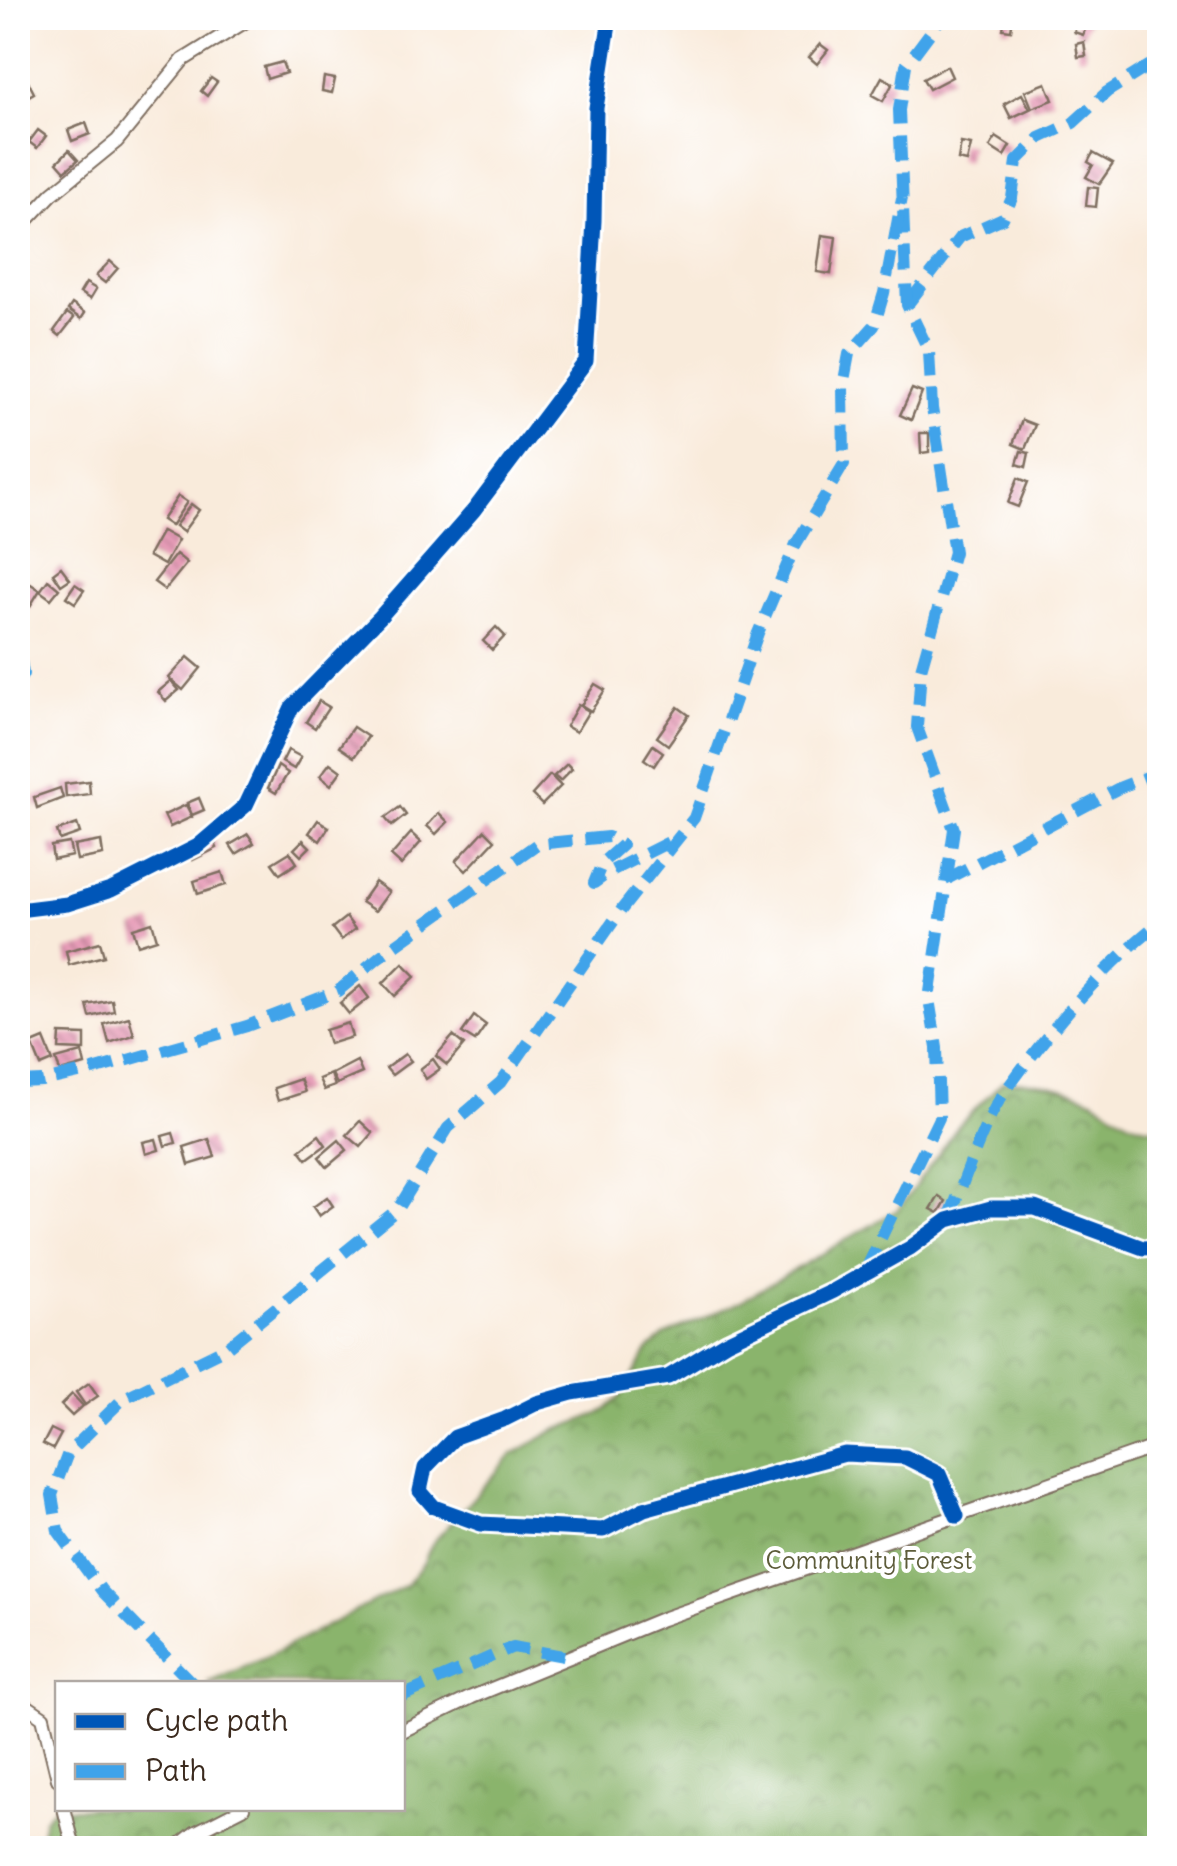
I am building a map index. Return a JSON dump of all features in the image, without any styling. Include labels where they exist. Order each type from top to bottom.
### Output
[{"type":"street","points":[[18,230],[52,194],[117,141],[183,60],[251,18]]},
{"type":"street","points":[[18,910],[67,904],[112,890],[198,846],[246,805],[292,706],[380,618],[474,510],[586,361],[596,108],[610,18]]},
{"type":"street","points":[[957,1516],[939,1474],[905,1456],[845,1454],[644,1508],[603,1530],[481,1524],[434,1507],[420,1491],[425,1468],[456,1437],[554,1398],[668,1376],[726,1342],[833,1291],[910,1248],[948,1220],[990,1208],[1035,1208],[1143,1248],[1160,1247]]},
{"type":"street","points":[[405,1730],[472,1697],[662,1619],[1160,1445]]},
{"type":"street","points":[[18,1700],[43,1718],[55,1767]]},
{"type":"street","points":[[65,1811],[74,1848]]},
{"type":"street","points":[[176,1848],[196,1832],[237,1811]]},
{"type":"green space","name":"Community Forest","points":[[1003,1081],[1067,1089],[1130,1122],[1159,1128],[1159,1848],[38,1848],[44,1819],[55,1806],[55,1811],[405,1811],[405,1681],[213,1681],[406,1585],[423,1564],[432,1544],[512,1455],[554,1431],[599,1414],[619,1399],[648,1351],[664,1336],[741,1301],[899,1209],[959,1125]]},
{"type":"building","points":[[1005,18],[1013,18],[1011,30],[1003,29]]},
{"type":"building","points":[[1079,18],[1089,19],[1083,35],[1074,32]]},
{"type":"building","points":[[1084,42],[1086,56],[1078,57],[1076,44]]},
{"type":"building","points":[[820,44],[828,50],[817,64],[809,57]]},
{"type":"building","points":[[282,62],[286,73],[267,79],[264,67]]},
{"type":"building","points":[[947,66],[952,77],[929,89],[923,79]]},
{"type":"building","points":[[324,77],[335,79],[332,93],[322,91]]},
{"type":"building","points":[[882,77],[893,83],[883,101],[872,95]]},
{"type":"building","points":[[211,78],[217,82],[207,96],[201,91]]},
{"type":"building","points":[[28,81],[34,93],[18,102],[18,87]]},
{"type":"building","points":[[1046,83],[1053,100],[1032,108],[1025,91]]},
{"type":"building","points":[[1022,94],[1030,109],[1011,118],[1004,104]]},
{"type":"building","points":[[86,123],[90,134],[72,141],[68,130]]},
{"type":"building","points":[[38,130],[46,136],[37,148],[29,142]]},
{"type":"building","points":[[996,137],[1010,146],[1004,156],[990,147]]},
{"type":"building","points":[[961,143],[971,145],[967,162],[958,160]]},
{"type":"building","points":[[69,150],[78,160],[65,171],[57,162]]},
{"type":"building","points":[[1093,153],[1113,164],[1099,184],[1086,177],[1093,165],[1088,162]]},
{"type":"building","points":[[1088,187],[1098,188],[1096,207],[1086,206]]},
{"type":"building","points":[[822,235],[836,237],[831,274],[817,272]]},
{"type":"building","points":[[110,261],[118,268],[105,283],[96,276]]},
{"type":"building","points":[[86,283],[96,289],[90,299],[80,293]]},
{"type":"building","points":[[72,304],[85,313],[81,319],[68,310]]},
{"type":"building","points":[[67,313],[74,318],[60,336],[54,331]]},
{"type":"building","points":[[912,389],[922,393],[911,420],[900,415]]},
{"type":"building","points":[[1022,420],[1035,425],[1025,449],[1013,444]]},
{"type":"building","points":[[920,433],[929,433],[929,452],[921,453]]},
{"type":"building","points":[[1021,451],[1029,453],[1026,467],[1017,464]]},
{"type":"building","points":[[1018,478],[1028,482],[1018,507],[1008,503]]},
{"type":"building","points":[[178,496],[187,502],[171,526],[162,520]]},
{"type":"building","points":[[191,504],[199,510],[183,532],[175,526]]},
{"type":"building","points":[[162,531],[178,540],[164,565],[148,556]]},
{"type":"building","points":[[176,554],[187,563],[165,590],[154,582]]},
{"type":"building","points":[[61,567],[70,579],[61,585],[53,573]]},
{"type":"building","points":[[48,580],[59,589],[51,599],[40,591]]},
{"type":"building","points":[[26,581],[40,590],[18,626],[18,594]]},
{"type":"building","points":[[75,584],[84,590],[75,603],[66,597]]},
{"type":"building","points":[[496,627],[505,636],[492,650],[483,641]]},
{"type":"building","points":[[188,657],[201,668],[183,690],[169,678]]},
{"type":"building","points":[[171,681],[179,690],[166,701],[158,692]]},
{"type":"building","points":[[595,684],[605,690],[591,711],[581,705]]},
{"type":"building","points":[[319,701],[329,707],[315,728],[306,722]]},
{"type":"building","points":[[578,705],[589,711],[576,732],[566,726]]},
{"type":"building","points":[[678,707],[689,715],[668,745],[657,737]]},
{"type":"building","points":[[353,727],[368,737],[354,757],[339,747]]},
{"type":"building","points":[[653,745],[663,752],[654,766],[644,759]]},
{"type":"building","points":[[288,750],[301,757],[294,769],[282,762]]},
{"type":"building","points":[[330,763],[341,771],[331,785],[320,776]]},
{"type":"building","points":[[567,764],[572,769],[560,781],[554,776]]},
{"type":"building","points":[[278,766],[288,773],[276,793],[268,788]]},
{"type":"building","points":[[550,775],[561,786],[542,805],[532,795]]},
{"type":"building","points":[[89,781],[90,794],[66,797],[65,784]]},
{"type":"building","points":[[60,788],[63,798],[37,808],[34,797]]},
{"type":"building","points":[[199,798],[204,810],[192,815],[187,803]]},
{"type":"building","points":[[186,805],[192,817],[170,827],[164,815]]},
{"type":"building","points":[[400,807],[406,815],[392,826],[385,818]]},
{"type":"building","points":[[439,813],[448,822],[436,834],[427,826]]},
{"type":"building","points":[[318,820],[329,827],[320,841],[309,833]]},
{"type":"building","points":[[77,824],[80,833],[60,840],[57,831]]},
{"type":"building","points":[[485,830],[495,840],[466,871],[456,861]]},
{"type":"building","points":[[411,833],[421,842],[401,865],[391,856]]},
{"type":"building","points":[[248,834],[254,843],[236,854],[230,845]]},
{"type":"building","points":[[213,839],[217,848],[193,860],[189,852]]},
{"type":"building","points":[[303,840],[310,847],[301,856],[294,849]]},
{"type":"building","points":[[101,841],[103,855],[77,860],[74,846]]},
{"type":"building","points":[[69,843],[72,856],[53,860],[51,846]]},
{"type":"building","points":[[290,852],[297,863],[280,874],[272,863]]},
{"type":"building","points":[[222,872],[226,885],[198,894],[194,881]]},
{"type":"building","points":[[375,882],[389,892],[375,911],[361,902]]},
{"type":"building","points":[[346,917],[355,929],[341,940],[332,928]]},
{"type":"building","points":[[152,922],[157,939],[138,945],[133,928]]},
{"type":"building","points":[[100,942],[104,956],[69,965],[66,951]]},
{"type":"building","points":[[403,963],[416,976],[395,996],[383,983]]},
{"type":"building","points":[[360,986],[369,998],[349,1014],[340,1003]]},
{"type":"building","points":[[112,1000],[114,1011],[90,1017],[87,1005]]},
{"type":"building","points":[[474,1016],[486,1025],[475,1041],[462,1033]]},
{"type":"building","points":[[129,1017],[134,1035],[109,1043],[104,1024]]},
{"type":"building","points":[[348,1023],[352,1037],[329,1044],[325,1030]]},
{"type":"building","points":[[60,1034],[85,1035],[85,1050],[59,1049]]},
{"type":"building","points":[[453,1036],[464,1045],[447,1065],[436,1056]]},
{"type":"building","points":[[44,1039],[53,1061],[41,1066],[32,1044]]},
{"type":"building","points":[[25,1044],[30,1055],[20,1060],[18,1048]]},
{"type":"building","points":[[82,1052],[85,1065],[60,1072],[56,1059]]},
{"type":"building","points":[[405,1054],[411,1061],[392,1075],[386,1068]]},
{"type":"building","points":[[433,1059],[440,1069],[426,1079],[420,1069]]},
{"type":"building","points":[[357,1061],[362,1073],[337,1084],[332,1074]]},
{"type":"building","points":[[331,1074],[335,1086],[324,1090],[319,1079]]},
{"type":"building","points":[[300,1079],[305,1092],[278,1101],[274,1088]]},
{"type":"building","points":[[360,1121],[373,1133],[361,1147],[347,1135]]},
{"type":"building","points":[[173,1133],[176,1143],[165,1146],[162,1136]]},
{"type":"building","points":[[319,1135],[326,1145],[307,1159],[300,1150]]},
{"type":"building","points":[[156,1139],[159,1150],[146,1154],[143,1142]]},
{"type":"building","points":[[209,1139],[215,1157],[189,1165],[184,1147]]},
{"type":"building","points":[[339,1140],[347,1150],[327,1167],[319,1157]]},
{"type":"building","points":[[939,1196],[946,1201],[939,1213],[931,1209]]},
{"type":"building","points":[[327,1197],[333,1206],[319,1216],[313,1207]]},
{"type":"building","points":[[89,1383],[98,1396],[85,1405],[76,1392]]},
{"type":"building","points":[[72,1394],[83,1406],[72,1416],[61,1405]]},
{"type":"building","points":[[51,1429],[61,1434],[53,1449],[43,1444]]},
{"type":"marked path","points":[[868,18],[867,21],[898,18]]},
{"type":"marked path","points":[[865,1271],[939,1118],[937,1048],[929,999],[954,829],[917,727],[921,669],[954,552],[932,408],[929,351],[907,305],[899,110],[906,65],[941,18]]},
{"type":"marked path","points":[[907,305],[960,237],[1003,218],[1012,198],[1017,161],[1040,138],[1073,123],[1107,92],[1160,59]]},
{"type":"marked path","points":[[190,1681],[102,1591],[58,1531],[52,1495],[68,1453],[124,1398],[226,1348],[398,1209],[448,1128],[501,1082],[622,909],[694,818],[758,633],[796,544],[844,464],[843,386],[849,354],[874,326],[902,198]]},
{"type":"marked path","points":[[18,658],[23,674],[18,683]]},
{"type":"marked path","points":[[945,880],[1121,787],[1160,772]]},
{"type":"marked path","points":[[18,1082],[93,1070],[247,1026],[338,991],[537,844],[608,837],[622,845],[602,863],[594,883],[671,841]]},
{"type":"marked path","points":[[948,1220],[1000,1099],[1074,1005],[1160,922]]},
{"type":"marked path","points":[[405,1695],[513,1647],[569,1657]]},
{"type":"cycle path","points":[[18,910],[67,904],[111,890],[198,846],[246,805],[292,707],[380,617],[474,510],[586,361],[596,108],[610,18]]},
{"type":"cycle path","points":[[957,1516],[939,1474],[905,1457],[845,1454],[644,1509],[603,1530],[481,1524],[434,1507],[420,1491],[425,1468],[455,1437],[572,1393],[668,1377],[726,1342],[833,1291],[910,1248],[948,1220],[991,1208],[1035,1208],[1143,1248],[1160,1247]]}]
